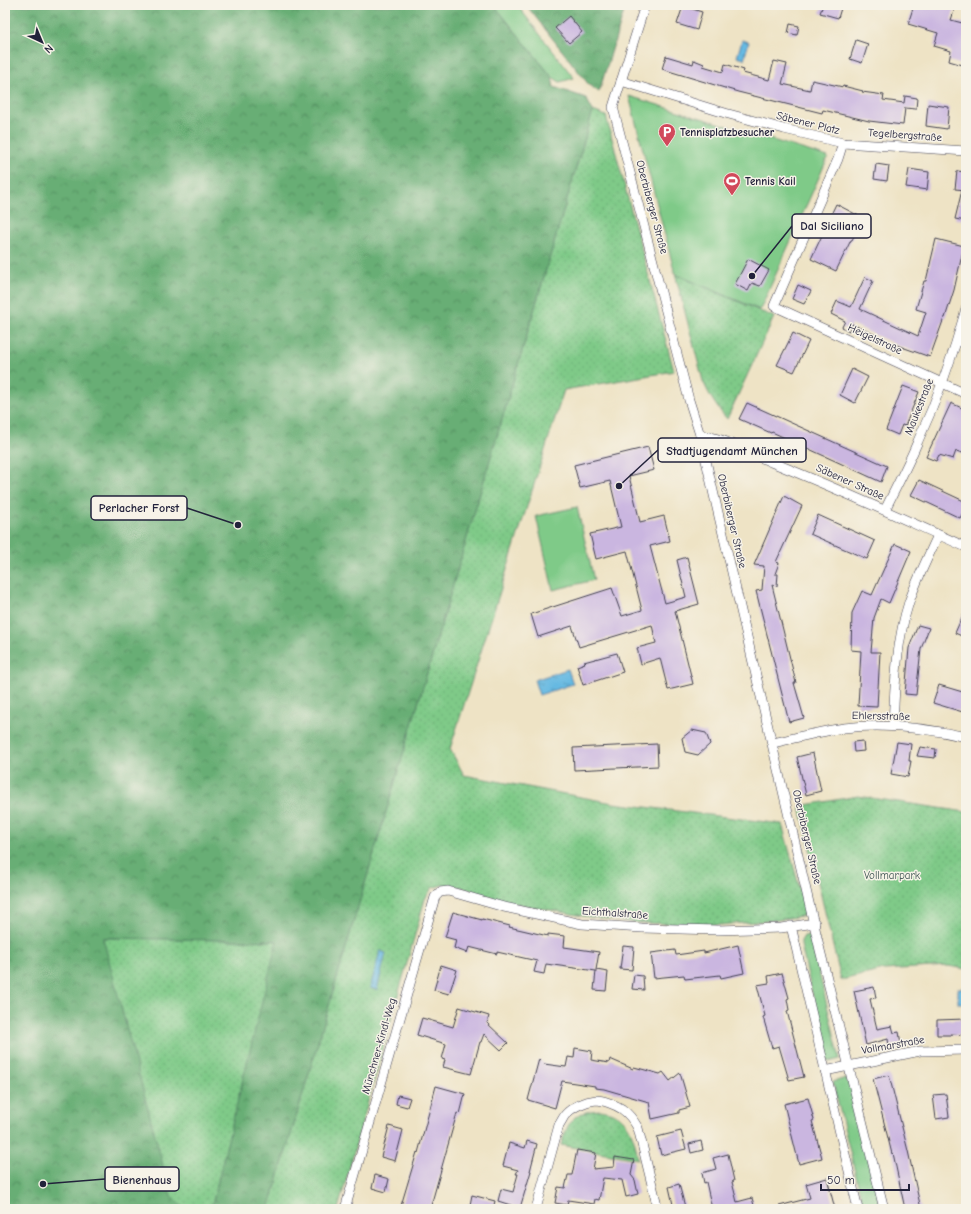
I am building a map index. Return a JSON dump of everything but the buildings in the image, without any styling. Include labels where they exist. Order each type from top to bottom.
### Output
[{"type":"street","name":"Oberbiberger Straße","points":[[645,5],[613,107],[689,400],[700,435],[815,923],[820,950],[884,1209]]},
{"type":"street","name":"Säbener Platz","points":[[621,81],[725,113],[843,143],[838,159],[774,306]]},
{"type":"street","name":"Tegelbergstraße","points":[[843,143],[966,152]]},
{"type":"street","name":"Heigelstraße","points":[[774,306],[966,394]]},
{"type":"street","name":"Maukestraße","points":[[885,510],[919,440],[942,383],[966,309]]},
{"type":"street","name":"Säbener Straße","points":[[700,435],[730,444],[885,510],[966,547]]},
{"type":"street","points":[[893,726],[895,674],[905,619],[918,579],[938,535]]},
{"type":"street","name":"Ehlersstraße","points":[[772,743],[843,728],[865,726],[893,726],[966,737]]},
{"type":"street","name":"Eichthalstraße","points":[[440,892],[448,891],[504,908],[582,924],[642,928],[718,930],[781,928],[791,926]]},
{"type":"street","name":"Münchner-Kindl-Weg","points":[[345,1209],[435,897],[440,892]]},
{"type":"street","points":[[815,923],[791,926],[824,1071],[858,1209]]},
{"type":"street","name":"Vollmarstraße","points":[[824,1071],[920,1051],[966,1050]]},
{"type":"street","points":[[536,1209],[559,1126],[565,1115],[583,1103],[596,1100],[621,1108],[632,1118],[638,1128],[658,1209]]},
{"type":"green space","points":[[5,5],[494,5],[552,77],[554,87],[586,98],[593,111],[269,1209],[211,1209],[276,941],[104,938],[185,1209],[5,1209]]},
{"type":"green space","points":[[494,5],[517,5],[574,78],[560,82],[552,77]]},
{"type":"green space","points":[[526,5],[626,5],[599,92],[589,85]]},
{"type":"green space","name":"Tennis Kail","points":[[629,96],[828,157],[760,310],[675,274]]},
{"type":"green space","points":[[593,111],[606,116],[674,371],[564,390],[450,749],[464,775],[613,803],[782,824],[807,915],[778,920],[720,925],[640,923],[583,916],[506,902],[460,887],[442,885],[432,888],[425,899],[338,1209],[269,1209]]},
{"type":"green space","points":[[675,274],[774,317],[727,419],[713,401],[703,381]]},
{"type":"green space","points":[[577,507],[594,580],[553,590],[536,516]]},
{"type":"green space","name":"Vollmarpark","points":[[858,796],[966,812],[966,969],[948,966],[884,970],[841,980],[800,806]]},
{"type":"green space","points":[[810,935],[840,1059],[828,1062],[801,945],[801,941],[804,936]]},
{"type":"green space","points":[[103,938],[277,941],[211,1209],[185,1209],[171,1196]]},
{"type":"green space","points":[[846,1078],[853,1089],[881,1209],[864,1209],[833,1082]]},
{"type":"green space","points":[[601,1110],[613,1113],[628,1126],[634,1139],[638,1159],[561,1145],[567,1129],[573,1119],[584,1113]]},
{"type":"water","points":[[742,40],[749,42],[744,59],[737,57]]},
{"type":"water","points":[[568,669],[573,684],[539,695],[534,680]]},
{"type":"water","points":[[380,951],[386,953],[377,990],[370,988]]},
{"type":"water","points":[[958,988],[966,988],[966,1003],[958,1003]]},
{"type":"place","name":"Tennisplatzbesucher","points":[[667,147]]},
{"type":"place","name":"Tennis Kail","points":[[732,196]]},
{"type":"place","name":"Dal Siciliano","points":[[752,276]]},
{"type":"place","name":"Stadtjugendamt München","points":[[619,486]]},
{"type":"place","name":"Perlacher Forst","points":[[238,525]]},
{"type":"place","name":"Bienenhaus","points":[[43,1184]]}]
